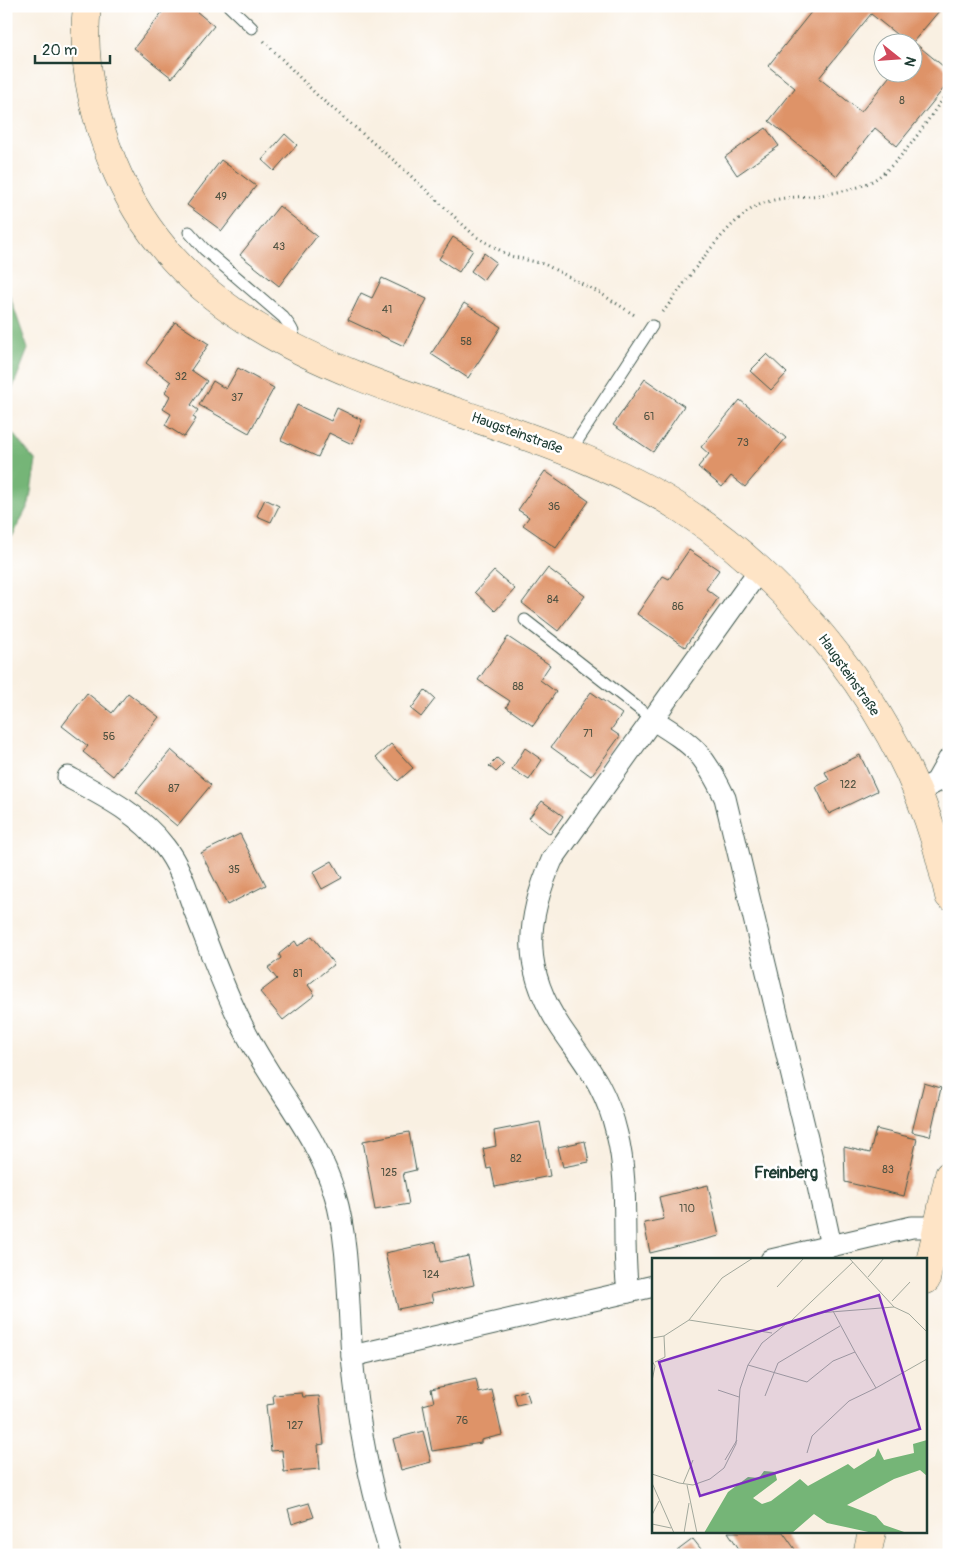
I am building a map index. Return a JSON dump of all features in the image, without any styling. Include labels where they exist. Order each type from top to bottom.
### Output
[{"type":"main road","name":"Haugsteinstraße","points":[[87,6],[87,63],[93,100],[110,156],[119,179],[139,214],[162,245],[216,298],[242,318],[291,348],[354,375],[570,452],[616,471],[683,510],[760,570],[820,632],[846,666],[872,706],[917,792],[936,843],[949,896]]},
{"type":"main road","points":[[928,1271],[949,1174]]},
{"type":"main road","points":[[867,1555],[872,1534]]},
{"type":"street","points":[[628,1292],[624,1253],[626,1204],[624,1165],[617,1133],[597,1079],[560,1027],[536,978],[530,952],[531,924],[539,891],[552,860],[760,570]]},
{"type":"street","points":[[652,719],[690,743],[703,756],[725,798],[813,1163],[831,1246]]},
{"type":"street","points":[[917,792],[936,782],[949,759]]},
{"type":"street","points":[[68,777],[131,813],[166,848],[181,874],[242,1026],[257,1055],[306,1128],[322,1157],[336,1196],[343,1238],[352,1356],[365,1456],[372,1493],[391,1555]]},
{"type":"street","points":[[780,1258],[912,1227],[938,1227]]},
{"type":"street","points":[[352,1356],[652,1286]]},
{"type":"lane","points":[[229,6],[252,28]]},
{"type":"lane","points":[[189,232],[204,249],[283,317],[293,328],[295,339],[291,348]]},
{"type":"lane","points":[[570,452],[652,326]]},
{"type":"lane","points":[[525,620],[652,719]]},
{"type":"path","points":[[252,28],[318,96],[397,162],[475,236],[510,256],[544,264],[600,293],[652,326],[717,244],[740,219],[758,206],[780,198],[816,196],[850,190],[876,179],[901,156],[949,90]]},
{"type":"green space","points":[[6,285],[28,349],[6,405]]},
{"type":"green space","points":[[6,426],[36,461],[29,504],[12,537],[6,536]]},
{"type":"building","points":[[167,6],[190,6],[214,26],[172,78],[134,48]]},
{"type":"building","points":[[816,6],[934,6],[939,11],[921,32],[894,32],[871,14],[819,78],[861,112],[885,82],[922,82],[922,49],[949,71],[949,82],[897,146],[875,128],[837,176],[769,121],[795,88],[768,66]]},
{"type":"building","points":[[766,128],[779,146],[737,175],[725,157]]},
{"type":"building","points":[[285,134],[297,145],[274,171],[262,160]]},
{"type":"building","points":[[221,160],[256,186],[222,231],[187,205]]},
{"type":"building","points":[[279,206],[317,236],[279,286],[240,255]]},
{"type":"building","points":[[453,237],[473,250],[459,272],[439,259]]},
{"type":"building","points":[[484,253],[496,262],[483,280],[471,271]]},
{"type":"building","points":[[382,278],[427,299],[404,346],[348,320],[361,293],[372,298]]},
{"type":"building","points":[[464,303],[501,327],[468,378],[431,354]]},
{"type":"building","points":[[175,322],[209,344],[191,370],[207,381],[191,405],[198,410],[193,417],[196,419],[184,437],[165,425],[171,414],[163,409],[170,396],[165,392],[171,382],[146,363]]},
{"type":"building","points":[[767,354],[787,373],[771,390],[750,371]]},
{"type":"building","points":[[238,368],[274,388],[249,433],[199,405],[213,381],[226,389]]},
{"type":"building","points":[[645,379],[684,406],[653,452],[613,425]]},
{"type":"building","points":[[740,400],[786,438],[745,487],[731,476],[722,487],[698,467],[709,454],[701,447]]},
{"type":"building","points":[[297,405],[331,421],[337,408],[362,420],[352,444],[329,433],[318,457],[281,440]]},
{"type":"building","points":[[545,471],[589,501],[556,548],[523,525],[529,517],[518,510]]},
{"type":"building","points":[[265,499],[279,506],[271,522],[257,516]]},
{"type":"building","points":[[689,550],[719,570],[706,589],[718,598],[685,647],[637,614],[663,576],[669,579]]},
{"type":"building","points":[[548,568],[585,596],[558,631],[522,603]]},
{"type":"building","points":[[494,571],[515,589],[495,611],[475,592]]},
{"type":"building","points":[[508,637],[550,665],[540,680],[556,692],[533,726],[506,707],[510,701],[478,680]]},
{"type":"building","points":[[425,690],[435,699],[421,717],[411,709]]},
{"type":"building","points":[[591,692],[622,714],[611,730],[620,736],[591,776],[551,747]]},
{"type":"building","points":[[87,693],[112,713],[128,693],[159,717],[113,776],[83,752],[88,746],[62,726]]},
{"type":"building","points":[[391,744],[413,768],[398,781],[376,757]]},
{"type":"building","points":[[525,748],[542,760],[529,780],[512,769]]},
{"type":"building","points":[[171,750],[211,785],[177,826],[136,792]]},
{"type":"building","points":[[860,755],[877,791],[829,814],[816,787],[829,780],[825,772]]},
{"type":"building","points":[[497,758],[504,764],[496,772],[489,766]]},
{"type":"building","points":[[542,801],[563,816],[550,834],[529,818]]},
{"type":"building","points":[[240,834],[266,885],[227,905],[201,853]]},
{"type":"building","points":[[332,861],[342,878],[322,889],[313,872]]},
{"type":"building","points":[[312,936],[334,964],[308,985],[315,995],[283,1020],[260,992],[277,979],[268,968],[281,958],[279,954],[295,941],[298,946]]},
{"type":"building","points":[[924,1083],[941,1088],[930,1136],[912,1132]]},
{"type":"building","points":[[540,1122],[550,1176],[495,1187],[491,1168],[487,1169],[483,1149],[496,1146],[494,1131]]},
{"type":"building","points":[[876,1129],[917,1139],[904,1196],[845,1182],[844,1147],[870,1153]]},
{"type":"building","points":[[409,1132],[416,1170],[403,1173],[409,1204],[375,1210],[363,1141]]},
{"type":"building","points":[[585,1141],[589,1162],[563,1167],[558,1147]]},
{"type":"building","points":[[708,1185],[719,1236],[650,1253],[644,1223],[664,1219],[659,1197]]},
{"type":"building","points":[[436,1242],[440,1262],[468,1256],[474,1285],[431,1294],[433,1302],[398,1309],[385,1253]]},
{"type":"building","points":[[476,1379],[479,1393],[492,1390],[502,1435],[481,1440],[481,1443],[432,1451],[423,1405],[434,1402],[431,1389]]},
{"type":"building","points":[[526,1390],[530,1402],[517,1405],[514,1394]]},
{"type":"building","points":[[302,1393],[303,1397],[319,1396],[324,1444],[318,1445],[320,1469],[284,1472],[282,1450],[271,1451],[266,1405],[274,1404],[273,1395]]},
{"type":"building","points":[[423,1431],[431,1462],[401,1470],[393,1439]]},
{"type":"building","points":[[309,1503],[314,1517],[292,1524],[288,1509]]},
{"type":"building","points":[[729,1534],[784,1534],[799,1555],[743,1555]]},
{"type":"building","points":[[693,1539],[704,1553],[700,1555],[680,1555],[677,1551]]},
{"type":"district","name":"Freinberg","points":[[786,1173]]}]
